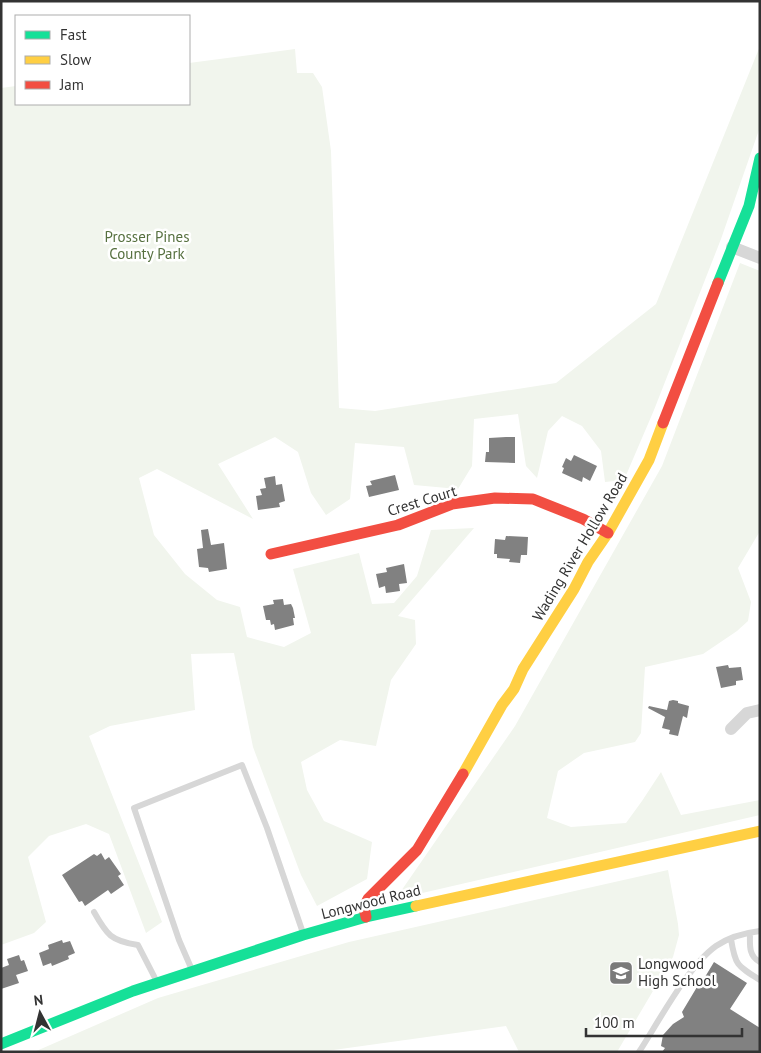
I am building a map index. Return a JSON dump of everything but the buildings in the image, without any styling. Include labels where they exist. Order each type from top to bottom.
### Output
[{"type":"street","name":"Wading River Hollow Road","points":[[326,928],[338,917],[368,899],[417,850],[472,760],[502,705],[514,689],[524,669],[574,589],[588,562],[608,533],[649,460],[749,206],[760,158]]},
{"type":"street","points":[[732,247],[760,258]]},
{"type":"street","name":"Crest Court","points":[[270,554],[398,525],[452,504],[495,498],[533,499],[583,519],[608,533]]},
{"type":"street","points":[[731,728],[748,713],[760,710]]},
{"type":"street","name":"Longwood Road","points":[[1,1044],[104,1002],[326,928],[366,917],[758,832]]},
{"type":"street","points":[[366,917],[364,907],[368,899]]},
{"type":"lane","points":[[193,971],[179,940],[134,808],[242,765],[267,828],[304,935]]},
{"type":"lane","points":[[94,912],[104,930],[120,942],[138,945],[158,983]]},
{"type":"lane","points":[[639,1052],[695,967],[717,946],[731,938],[760,931]]},
{"type":"lane","points":[[750,933],[752,957],[760,962]]},
{"type":"lane","points":[[731,938],[734,960],[738,965],[760,980]]},
{"type":"green space","name":"Prosser Pines County Park","points":[[760,46],[760,127],[721,239],[654,410],[624,480],[605,482],[601,451],[582,426],[562,416],[548,431],[537,478],[526,466],[518,414],[474,419],[472,466],[458,489],[414,485],[404,447],[355,443],[350,499],[326,515],[311,493],[298,452],[275,437],[218,464],[253,519],[157,469],[139,478],[154,535],[185,574],[217,600],[240,607],[247,637],[284,647],[311,633],[293,569],[359,553],[372,604],[394,603],[417,576],[431,530],[474,528],[398,616],[415,620],[416,644],[391,680],[376,746],[340,740],[301,762],[307,790],[324,821],[372,842],[367,879],[317,906],[301,875],[253,747],[234,653],[191,654],[195,710],[110,726],[89,736],[162,922],[146,933],[109,834],[86,824],[49,836],[28,857],[46,922],[34,933],[1,945],[1,88],[15,86],[15,105],[190,105],[190,63],[295,49],[297,73],[313,73],[322,87],[331,151],[339,408],[375,411],[556,383],[656,304]]},
{"type":"green space","points":[[740,263],[760,271],[760,531],[738,568],[751,602],[748,621],[737,631],[703,654],[645,667],[641,733],[635,742],[584,753],[558,771],[547,818],[571,827],[626,823],[661,772],[681,815],[760,800],[760,815],[405,897],[399,894],[515,726],[662,466]]},
{"type":"green space","points":[[668,870],[679,935],[673,957],[617,1052],[519,1052],[506,1026],[319,1052],[34,1052],[158,998],[349,942]]},
{"type":"traffic: fast","points":[[718,283],[749,206],[760,158]]},
{"type":"traffic: fast","points":[[1,1044],[133,991],[303,935],[366,917],[416,906]]},
{"type":"traffic: slow","points":[[463,774],[502,705],[514,689],[523,669],[574,589],[588,562],[608,533],[649,460],[663,423]]},
{"type":"traffic: slow","points":[[416,906],[760,831]]},
{"type":"traffic: jam","points":[[663,423],[718,283]]},
{"type":"traffic: jam","points":[[271,554],[398,525],[452,504],[495,498],[533,499],[583,519],[608,533]]},
{"type":"traffic: jam","points":[[366,917],[364,907],[368,899],[417,850],[463,774]]},
{"type":"place","name":"Longwood High School","points":[[621,973]]}]
